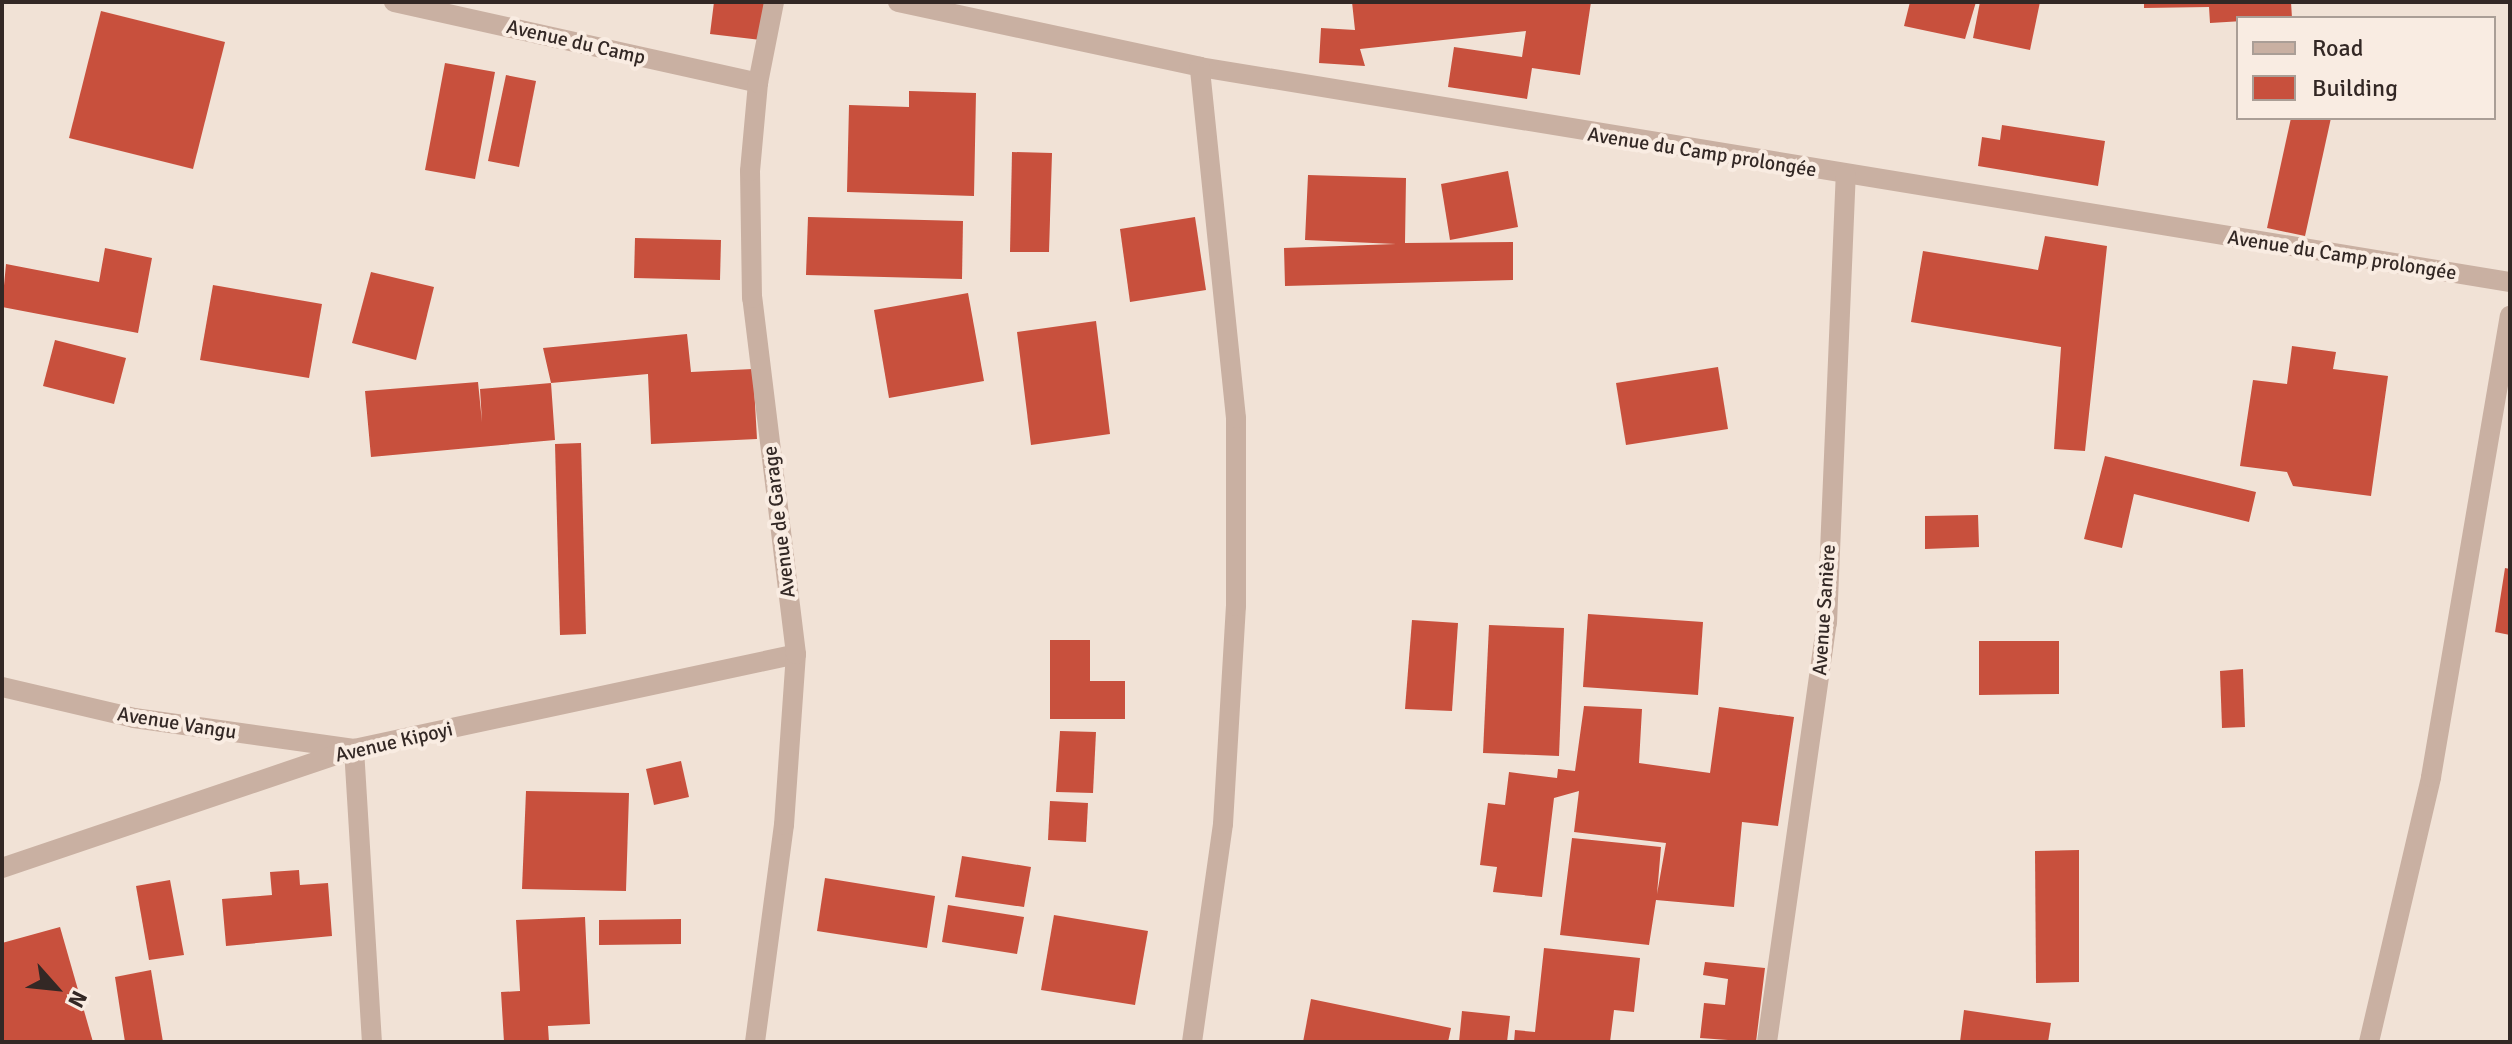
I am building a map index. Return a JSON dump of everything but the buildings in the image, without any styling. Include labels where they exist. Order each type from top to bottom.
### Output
[{"type":"street","name":"Avenue du Camp","points":[[394,2],[758,83]]},
{"type":"street","name":"Avenue de Garage","points":[[755,1042],[784,825],[796,654],[752,298],[750,171],[758,83],[774,2]]},
{"type":"street","name":"Avenue du Camp prolongée","points":[[898,2],[1200,67],[2510,282]]},
{"type":"street","points":[[1192,1042],[1223,824],[1236,606],[1236,418],[1200,67]]},
{"type":"street","name":"Avenue Sanière","points":[[1767,1042],[1827,623],[1846,175]]},
{"type":"street","points":[[2369,1042],[2431,777],[2510,316]]},
{"type":"street","name":"Avenue Kipoyi","points":[[2,868],[354,749],[796,654]]},
{"type":"street","name":"Avenue Vangu","points":[[2,687],[134,718],[354,749]]},
{"type":"street","points":[[354,749],[372,1042]]}]
